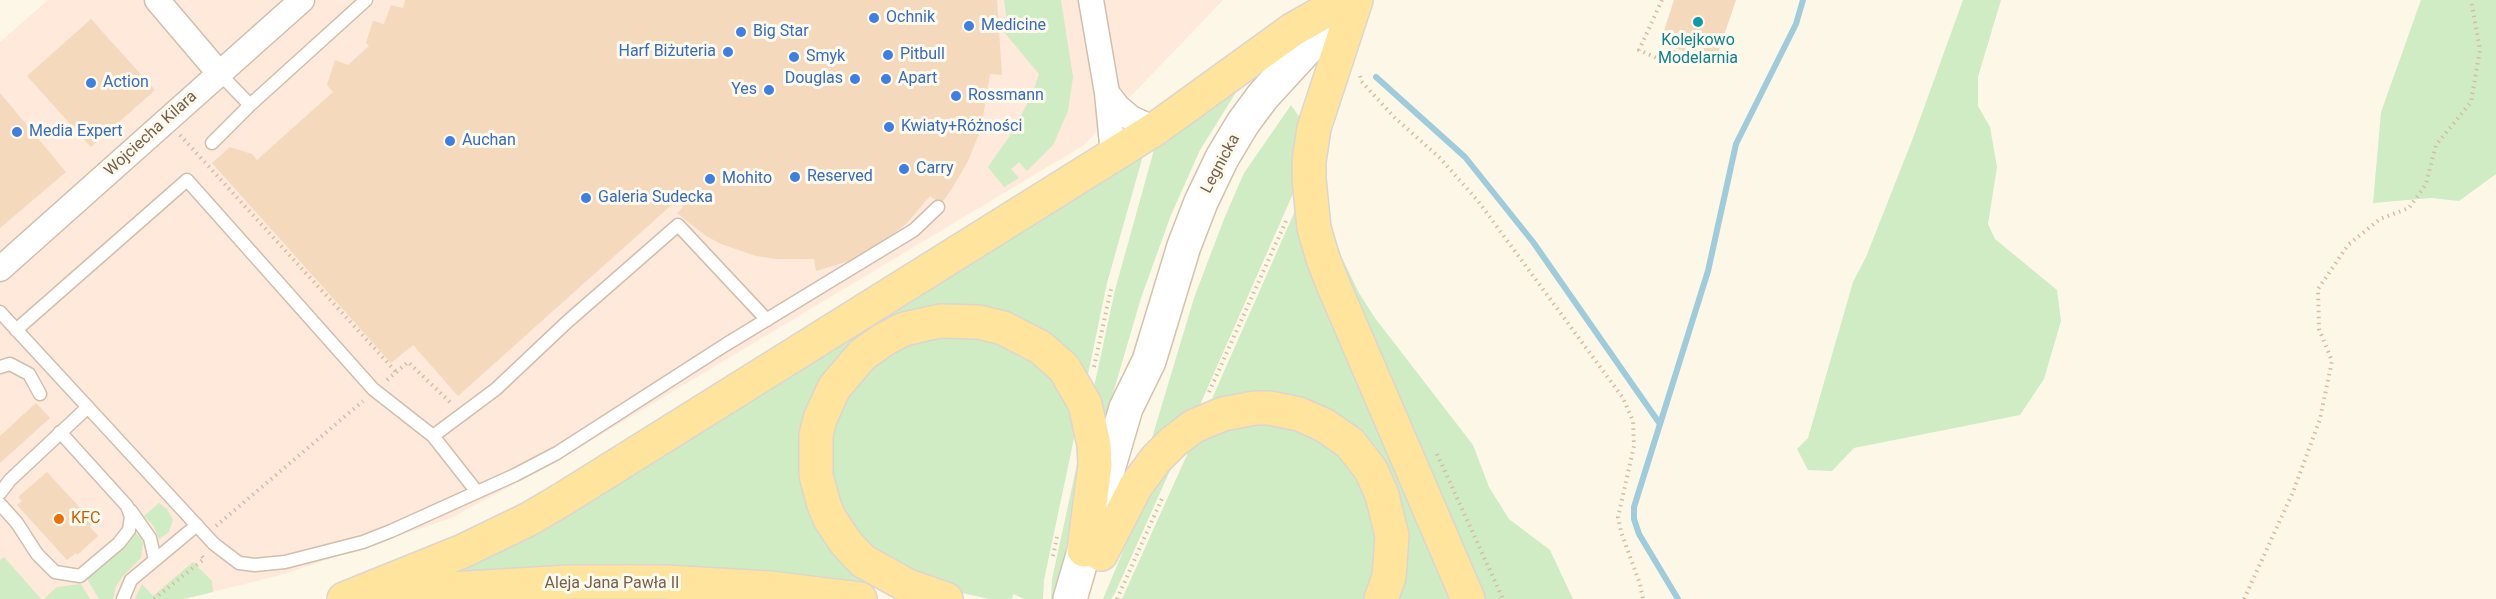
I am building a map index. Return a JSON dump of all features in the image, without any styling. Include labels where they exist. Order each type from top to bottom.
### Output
[{"type":"main road","points":[[344,599],[463,551],[529,519],[1155,129],[1292,30],[1345,0]]},
{"type":"main road","name":"Legnicka","points":[[1093,552],[1126,408],[1149,361],[1184,246],[1201,202],[1243,123],[1263,96],[1352,0]]},
{"type":"main road","points":[[1356,0],[1314,128],[1309,179],[1314,228],[1335,289],[1468,599]]},
{"type":"main road","points":[[946,599],[908,586],[863,561],[846,543],[830,519],[824,505],[816,475],[814,448],[826,403],[834,388],[862,356],[904,329],[940,321],[966,320],[1004,328],[1040,347],[1064,368],[1086,404],[1094,445],[1095,465],[1093,552],[1089,599]]},
{"type":"main road","points":[[1070,599],[1093,552],[1156,459],[1194,426],[1223,414],[1255,408],[1270,408],[1299,414],[1324,425],[1350,444],[1371,470],[1382,495],[1392,536],[1389,577],[1381,599]]},
{"type":"main road","name":"Aleja Jana Pawła II","points":[[363,599],[450,589],[569,582],[666,582],[770,588],[861,599]]},
{"type":"street","points":[[157,0],[219,73]]},
{"type":"street","name":"Wojciecha Kilara","points":[[0,269],[302,0]]},
{"type":"street","points":[[1091,0],[1107,93],[1113,154]]},
{"type":"street","points":[[1107,93],[1131,118],[1155,129]]},
{"type":"lane","points":[[212,143],[250,105],[366,0]]},
{"type":"lane","points":[[219,73],[250,105]]},
{"type":"lane","points":[[16,330],[187,180],[373,389],[434,436],[477,492]]},
{"type":"lane","points":[[0,312],[214,544],[239,563],[255,565],[285,562],[381,535],[515,475],[557,453],[725,345],[914,231],[938,207]]},
{"type":"lane","points":[[434,436],[496,389],[567,322],[678,225],[767,320]]},
{"type":"lane","points":[[0,367],[10,364],[29,374],[40,394]]},
{"type":"lane","points":[[0,493],[10,480],[88,407]]},
{"type":"lane","points":[[60,432],[128,506],[150,538],[155,560]]},
{"type":"lane","points":[[0,504],[17,523],[37,554],[55,572],[80,576],[119,543],[129,530],[131,517],[128,506]]},
{"type":"lane","points":[[123,599],[131,580],[197,525]]},
{"type":"path","points":[[1662,0],[1639,50],[1670,64],[1676,48]]},
{"type":"path","points":[[2244,599],[2293,492],[2320,419],[2332,361],[2319,329],[2318,289],[2348,245],[2380,219],[2409,208],[2426,184],[2436,145],[2471,102],[2480,50],[2471,0]]},
{"type":"path","points":[[1358,70],[1361,81],[1395,118],[1440,159],[1478,201],[1623,398],[1633,421],[1634,446],[1618,516],[1643,599]]},
{"type":"path","points":[[176,130],[396,372]]},
{"type":"path","points":[[1205,401],[1287,218]]},
{"type":"path","points":[[1094,368],[1111,289]]},
{"type":"path","points":[[1117,599],[1164,494]]},
{"type":"shaded area","points":[[48,0],[1223,0],[1084,145],[550,465],[451,518],[281,575],[184,599],[0,599],[0,42]]},
{"type":"green space","points":[[1004,0],[1061,0],[1073,77],[1068,111],[1053,145],[1027,171],[1019,162],[1011,169],[1019,178],[1004,187],[988,167],[1009,137],[1031,97],[1039,74],[1004,32],[1008,29]]},
{"type":"green space","points":[[1963,0],[2001,0],[1978,77],[1978,106],[1990,127],[1997,167],[1988,224],[1995,239],[2057,290],[2061,321],[2044,379],[2020,415],[1854,448],[1832,471],[1808,470],[1797,449],[1808,438],[1853,282],[1866,257],[1913,138]]},
{"type":"green space","points":[[2421,0],[2496,0],[2496,174],[2459,201],[2431,198],[2373,203],[2381,112]]},
{"type":"green space","points":[[1349,57],[1351,71],[1328,130],[1323,158],[1323,179],[1333,232],[1342,258],[1359,293],[1375,318],[1473,445],[1489,487],[1509,519],[1550,550],[1573,599],[1478,599],[1344,286],[1324,226],[1319,161],[1329,108]]},
{"type":"green space","points":[[1240,86],[1200,150],[1171,215],[1141,298],[1104,424],[1092,396],[1115,290],[1157,139]]},
{"type":"green space","points":[[1291,105],[1303,122],[1299,180],[1196,414],[1151,441],[1194,298],[1224,219],[1244,173]]},
{"type":"green space","points":[[1144,152],[1107,283],[1086,384],[1072,364],[924,313],[806,434],[879,588],[806,579],[449,576]]},
{"type":"green space","points":[[1298,204],[1457,599],[1391,599],[1356,436],[1207,410]]},
{"type":"green space","points":[[953,330],[1035,354],[1079,415],[1044,580],[1043,599],[1024,599],[1013,594],[1012,599],[989,599],[927,585],[876,560],[832,501],[830,420],[879,354]]},
{"type":"green space","points":[[1270,418],[1344,452],[1381,523],[1370,599],[1122,599],[1195,437]]},
{"type":"green space","points":[[1084,432],[1080,481],[1058,587],[1055,599],[1051,599],[1052,579]]},
{"type":"green space","points":[[1178,453],[1115,593],[1111,599],[1103,599],[1152,482]]},
{"type":"green space","points":[[159,503],[167,509],[173,520],[169,532],[159,539],[154,526],[144,516]]},
{"type":"green space","points":[[134,532],[143,543],[141,558],[122,577],[116,586],[113,599],[99,599],[87,579],[123,547]]},
{"type":"green space","points":[[4,557],[41,599],[0,599],[0,560]]},
{"type":"green space","points":[[193,562],[212,581],[213,592],[184,599],[135,599],[142,584],[153,596]]},
{"type":"green space","points":[[81,584],[90,599],[44,599],[57,587]]},
{"type":"building","name":"Galeria Sudecka","points":[[405,0],[997,0],[1002,75],[990,74],[981,129],[968,161],[941,204],[930,196],[907,223],[880,245],[849,261],[816,271],[814,259],[776,259],[756,256],[721,244],[706,236],[677,213],[683,207],[677,200],[458,396],[413,345],[391,363],[212,163],[230,147],[252,154],[257,160],[333,92],[327,85],[335,60],[348,65],[369,46],[366,43],[373,21],[384,24],[391,5],[403,8]]},
{"type":"building","name":"Kolejkowo Modelarnia","points":[[1674,0],[1736,0],[1715,62],[1660,43]]},
{"type":"building","name":"Action","points":[[91,19],[155,90],[91,147],[27,76]]},
{"type":"building","name":"Media Expert","points":[[0,93],[66,172],[0,228]]},
{"type":"building","points":[[36,403],[50,418],[0,463],[0,436]]},
{"type":"building","name":"KFC","points":[[47,472],[94,523],[89,526],[98,536],[77,555],[76,553],[67,560],[17,505],[22,501],[18,497]]},
{"type":"waterway","points":[[1678,599],[1639,534],[1634,519],[1634,507],[1708,271],[1736,144],[1796,24],[1803,0]]},
{"type":"waterway","points":[[1376,77],[1465,157],[1533,242],[1660,424]]},
{"type":"place","name":"Ochnik","points":[[874,18]]},
{"type":"place","name":"Kolejkowo Modelarnia","points":[[1698,22]]},
{"type":"place","name":"Medicine","points":[[969,26]]},
{"type":"place","name":"Big Star","points":[[741,32]]},
{"type":"place","name":"Harf Biżuteria","points":[[728,52]]},
{"type":"place","name":"Pitbull","points":[[888,55]]},
{"type":"place","name":"Smyk","points":[[794,57]]},
{"type":"place","name":"Douglas","points":[[855,79]]},
{"type":"place","name":"Apart","points":[[886,79]]},
{"type":"place","name":"Action","points":[[91,83]]},
{"type":"place","name":"Yes","points":[[769,90]]},
{"type":"place","name":"Rossmann","points":[[956,96]]},
{"type":"place","name":"Kwiaty+Różności","points":[[889,127]]},
{"type":"place","name":"Media Expert","points":[[17,132]]},
{"type":"place","name":"Auchan","points":[[450,141]]},
{"type":"place","name":"Carry","points":[[904,169]]},
{"type":"place","name":"Reserved","points":[[795,177]]},
{"type":"place","name":"Mohito","points":[[710,179]]},
{"type":"place","name":"Galeria Sudecka","points":[[586,198]]},
{"type":"place","name":"KFC","points":[[59,519]]}]
